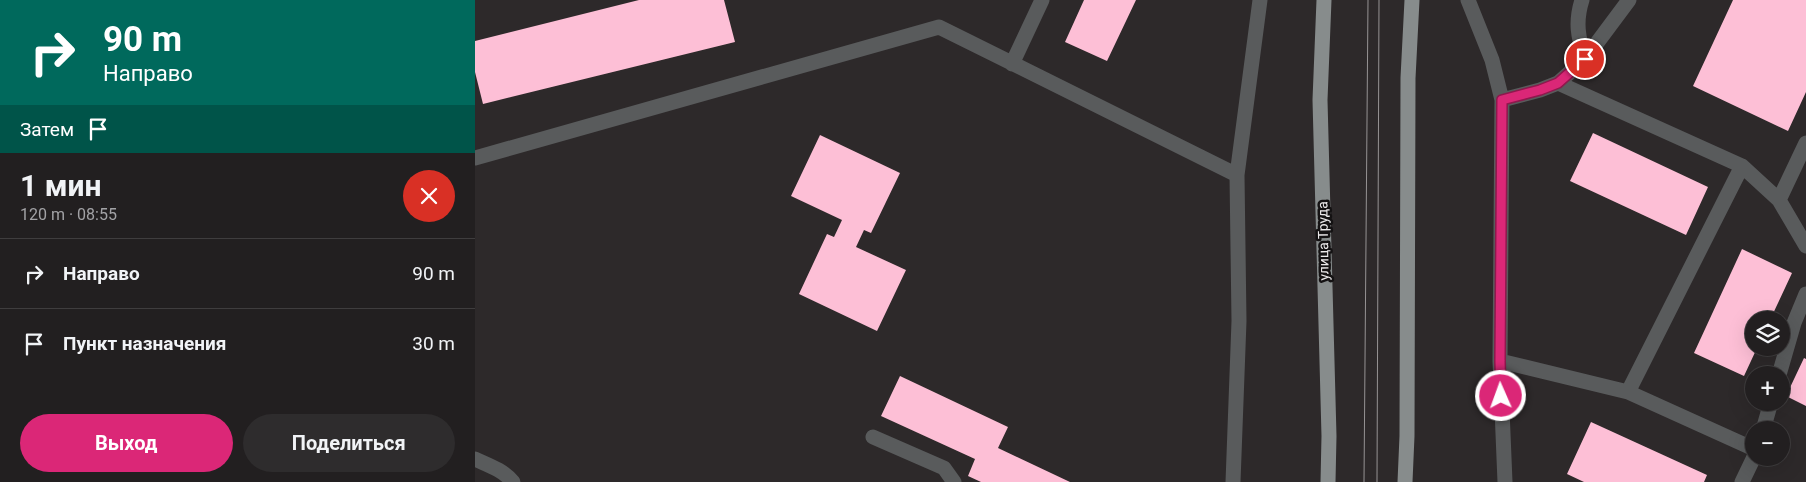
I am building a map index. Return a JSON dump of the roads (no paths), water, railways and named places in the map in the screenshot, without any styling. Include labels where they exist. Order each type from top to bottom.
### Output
[{"type":"main road","name":"улица Труда","points":[[1324,0],[1320,100],[1329,436],[1328,482]]},
{"type":"main road","points":[[1405,482],[1407,436],[1408,78],[1412,0]]},
{"type":"lane","points":[[1012,64],[1042,0]]},
{"type":"lane","points":[[1468,0],[1492,60],[1502,100],[1500,361],[1505,482]]},
{"type":"lane","points":[[1583,0],[1580,8],[1577,34],[1585,59]]},
{"type":"lane","points":[[1502,100],[1558,83],[1585,59],[1629,0]]},
{"type":"lane","points":[[1233,482],[1239,321],[1237,175],[1259,1]]},
{"type":"lane","points":[[475,158],[939,27],[1237,175]]},
{"type":"lane","points":[[1558,83],[1742,166],[1779,200],[1806,246]]},
{"type":"lane","points":[[1779,200],[1806,143]]},
{"type":"lane","points":[[1627,392],[1742,166]]},
{"type":"lane","points":[[1783,366],[1800,325],[1806,294]]},
{"type":"lane","points":[[1500,361],[1627,392],[1745,445]]},
{"type":"lane","points":[[873,436],[944,468],[954,482]]},
{"type":"lane","points":[[475,459],[500,470],[513,482]]},
{"type":"lane","points":[[1742,482],[1750,466]]},
{"type":"tram line","points":[[1364,482],[1368,0]]},
{"type":"tram line","points":[[1377,482],[1379,0]]}]
